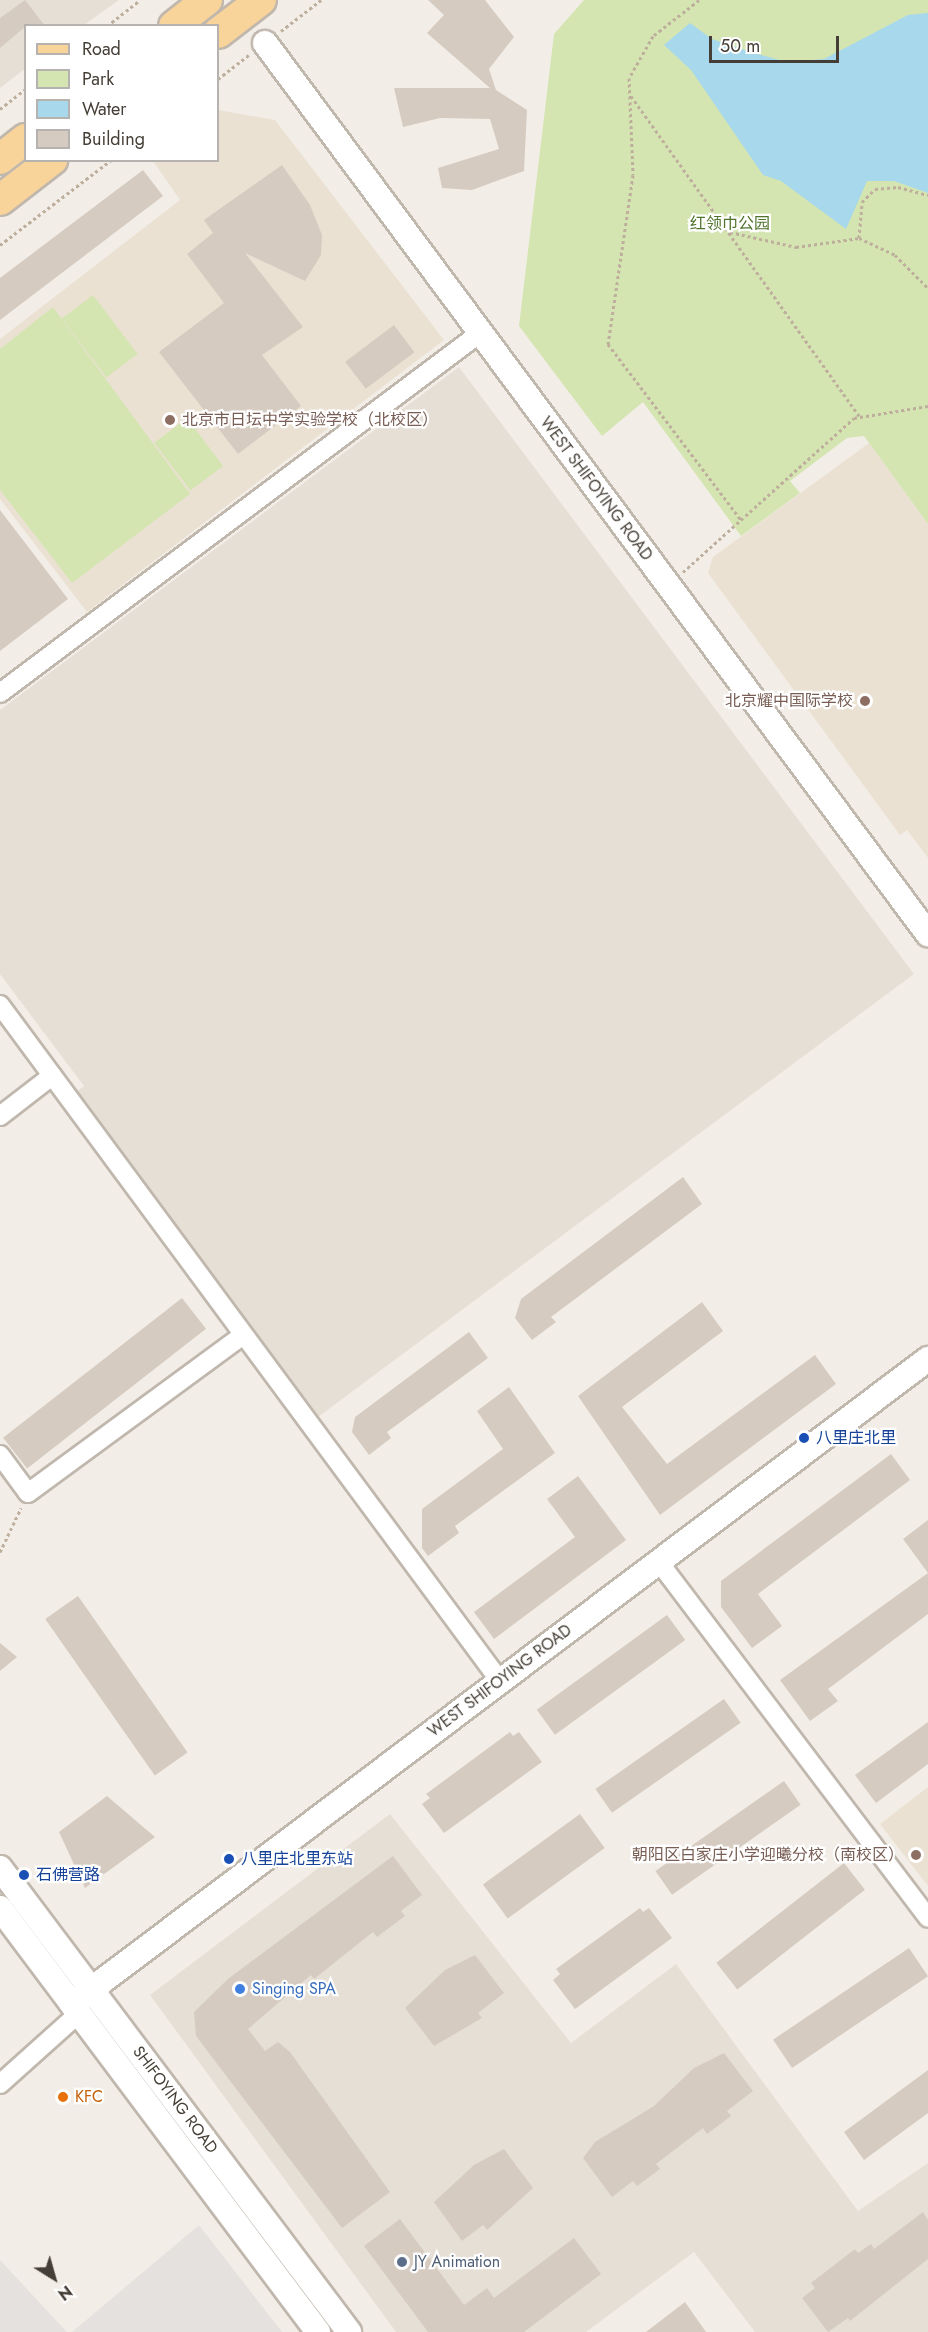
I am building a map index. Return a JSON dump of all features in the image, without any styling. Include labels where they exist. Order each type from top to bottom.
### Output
[{"type":"main road","points":[[177,24],[207,0]]},
{"type":"main road","points":[[219,32],[261,0]]},
{"type":"main road","points":[[0,159],[24,141]]},
{"type":"main road","points":[[0,200],[49,162]]},
{"type":"street","name":"WEST SHIFOYING ROAD","points":[[265,43],[928,934]]},
{"type":"street","points":[[0,693],[480,333]]},
{"type":"street","points":[[0,1005],[500,1681]]},
{"type":"street","points":[[0,1116],[52,1076]]},
{"type":"street","points":[[0,1455],[28,1493],[243,1335]]},
{"type":"street","name":"WEST SHIFOYING ROAD","points":[[81,2002],[500,1681],[928,1359]]},
{"type":"street","points":[[659,1562],[928,1918]]},
{"type":"street","name":"SHIFOYING ROAD","points":[[0,1869],[81,2002],[349,2332]]},
{"type":"street","points":[[0,1908],[81,2002],[318,2332]]},
{"type":"street","points":[[0,2084],[81,2002]]},
{"type":"path","points":[[110,24],[140,0]]},
{"type":"path","points":[[699,0],[653,36],[629,78],[633,175],[608,344],[741,519]]},
{"type":"path","points":[[0,108],[24,90]]},
{"type":"path","points":[[630,94],[860,417]]},
{"type":"path","points":[[0,245],[108,162]]},
{"type":"path","points":[[859,238],[862,202],[875,189],[898,186],[928,195]]},
{"type":"path","points":[[728,232],[796,247],[859,238],[895,255],[928,288]]},
{"type":"path","points":[[668,585],[860,417],[928,406]]},
{"type":"path","points":[[0,1552],[28,1493]]},
{"type":"shaded area","points":[[0,0],[119,0],[85,24],[24,24],[24,70],[0,88]]},
{"type":"shaded area","name":"北京市日坛中学实验学校（北校区）","points":[[219,110],[275,120],[444,340],[87,612],[0,499],[0,339],[180,200],[154,162],[219,162]]},
{"type":"shaded area","points":[[459,367],[914,974],[318,1417],[73,1094],[84,1086],[0,974],[0,710]]},
{"type":"shaded area","name":"北京耀中国际学校","points":[[869,443],[928,524],[928,858],[907,830],[900,835],[708,573],[713,557]]},
{"type":"shaded area","name":"朝阳区白家庄小学迎曦分校（南校区）","points":[[928,1787],[928,1886],[880,1824]]},
{"type":"shaded area","points":[[390,1814],[571,2043],[676,1964],[858,2211],[928,2163],[928,2332],[755,2332],[694,2252],[586,2332],[396,2332],[150,1995]]},
{"type":"shaded area","points":[[199,2225],[282,2332],[72,2332]]},
{"type":"shaded area","points":[[0,2260],[67,2332],[0,2332]]},
{"type":"green space","name":"红领巾公园","points":[[584,0],[928,0],[928,524],[864,436],[847,438],[790,481],[800,493],[741,536],[643,402],[602,436],[519,326],[554,34]]},
{"type":"green space","points":[[93,295],[138,354],[106,378],[62,318]]},
{"type":"green space","points":[[53,307],[190,494],[72,583],[0,490],[0,349]]},
{"type":"green space","points":[[187,418],[223,466],[190,491],[154,443]]},
{"type":"water","points":[[928,13],[928,193],[894,181],[867,181],[846,229],[781,181],[763,175],[691,70],[664,45],[690,23],[712,39],[757,54],[787,62],[824,59],[908,15]]},
{"type":"building","points":[[25,0],[43,24],[24,24],[24,28],[0,48],[0,18]]},
{"type":"building","points":[[428,0],[485,0],[514,37],[489,69],[496,90],[527,110],[524,171],[472,190],[442,188],[438,168],[499,149],[490,119],[440,118],[403,127],[394,88],[490,88],[427,33],[444,15]]},
{"type":"building","points":[[282,165],[310,205],[322,235],[321,255],[305,281],[245,253],[303,327],[262,355],[301,406],[238,454],[159,352],[224,303],[187,254],[213,233],[204,220]]},
{"type":"building","points":[[143,170],[163,196],[0,320],[0,278]]},
{"type":"building","points":[[394,325],[414,352],[366,389],[345,362]]},
{"type":"building","points":[[0,510],[68,599],[0,651]]},
{"type":"building","points":[[683,1177],[702,1204],[551,1317],[556,1322],[532,1340],[515,1318],[521,1299]]},
{"type":"building","points":[[182,1298],[206,1329],[27,1468],[3,1438]]},
{"type":"building","points":[[702,1302],[723,1331],[622,1407],[667,1464],[815,1355],[836,1384],[660,1515],[578,1396]]},
{"type":"building","points":[[469,1332],[488,1358],[387,1432],[391,1438],[369,1455],[352,1432],[355,1417]]},
{"type":"building","points":[[509,1387],[555,1453],[455,1526],[459,1533],[428,1556],[422,1548],[422,1509],[503,1449],[477,1411]]},
{"type":"building","points":[[891,1454],[910,1480],[758,1594],[782,1626],[752,1648],[721,1607],[721,1581]]},
{"type":"building","points":[[578,1476],[626,1540],[494,1639],[474,1612],[575,1537],[547,1499]]},
{"type":"building","points":[[928,1520],[928,1573],[903,1539]]},
{"type":"building","points":[[928,1573],[928,1614],[828,1689],[838,1701],[810,1721],[780,1680]]},
{"type":"building","points":[[78,1596],[188,1752],[155,1775],[45,1619]]},
{"type":"building","points":[[667,1615],[685,1640],[555,1735],[537,1710]]},
{"type":"building","points":[[0,1643],[17,1657],[0,1671]]},
{"type":"building","points":[[724,1699],[741,1723],[612,1813],[595,1789]]},
{"type":"building","points":[[928,1722],[928,1764],[876,1803],[855,1775]]},
{"type":"building","points":[[510,1732],[513,1736],[519,1732],[542,1762],[444,1833],[422,1804],[430,1798],[426,1794]]},
{"type":"building","points":[[784,1781],[801,1805],[672,1895],[655,1871]]},
{"type":"building","points":[[107,1796],[155,1837],[85,1888],[59,1832]]},
{"type":"building","points":[[580,1814],[605,1848],[508,1919],[483,1885]]},
{"type":"building","points":[[393,1856],[422,1895],[401,1911],[405,1916],[377,1937],[373,1932],[314,1979],[311,1975],[248,2029],[265,2051],[278,2042],[290,2052],[390,2192],[342,2228],[196,2036],[194,2012],[229,1978]]},
{"type":"building","points":[[844,1863],[865,1890],[737,1990],[716,1963]]},
{"type":"building","points":[[640,1908],[643,1912],[649,1908],[672,1938],[575,2009],[553,1980],[560,1974],[556,1969]]},
{"type":"building","points":[[909,1948],[928,1976],[792,2068],[773,2040]]},
{"type":"building","points":[[475,1955],[504,1993],[478,2013],[482,2018],[434,2046],[405,2008],[445,1970]]},
{"type":"building","points":[[724,2053],[753,2091],[727,2111],[731,2116],[707,2134],[703,2128],[656,2164],[660,2169],[637,2186],[633,2181],[612,2197],[583,2158],[595,2142],[654,2106],[694,2068]]},
{"type":"building","points":[[928,2070],[928,2113],[864,2160],[844,2132]]},
{"type":"building","points":[[504,2149],[533,2188],[487,2230],[483,2225],[462,2241],[434,2202],[474,2165]]},
{"type":"building","points":[[923,2212],[928,2220],[928,2259],[850,2321],[848,2318],[828,2332],[802,2298],[815,2288],[811,2283],[855,2249],[858,2253],[871,2244],[874,2249]]},
{"type":"building","points":[[400,2219],[464,2305],[487,2288],[494,2298],[574,2238],[601,2274],[524,2332],[428,2332],[364,2246]]},
{"type":"building","points":[[685,2302],[706,2332],[646,2332]]},
{"type":"place","name":"北京市日坛中学实验学校（北校区）","points":[[170,420]]},
{"type":"place","name":"北京耀中国际学校","points":[[865,701]]},
{"type":"place","name":"八里庄北里","points":[[804,1438]]},
{"type":"place","name":"朝阳区白家庄小学迎曦分校（南校区）","points":[[916,1855]]},
{"type":"place","name":"八里庄北里东站","points":[[229,1859]]},
{"type":"place","name":"石佛营路","points":[[24,1875]]},
{"type":"place","name":"Singing SPA","points":[[240,1989]]},
{"type":"place","name":"KFC","points":[[63,2097]]},
{"type":"place","name":"JY Animation","points":[[402,2262]]}]
